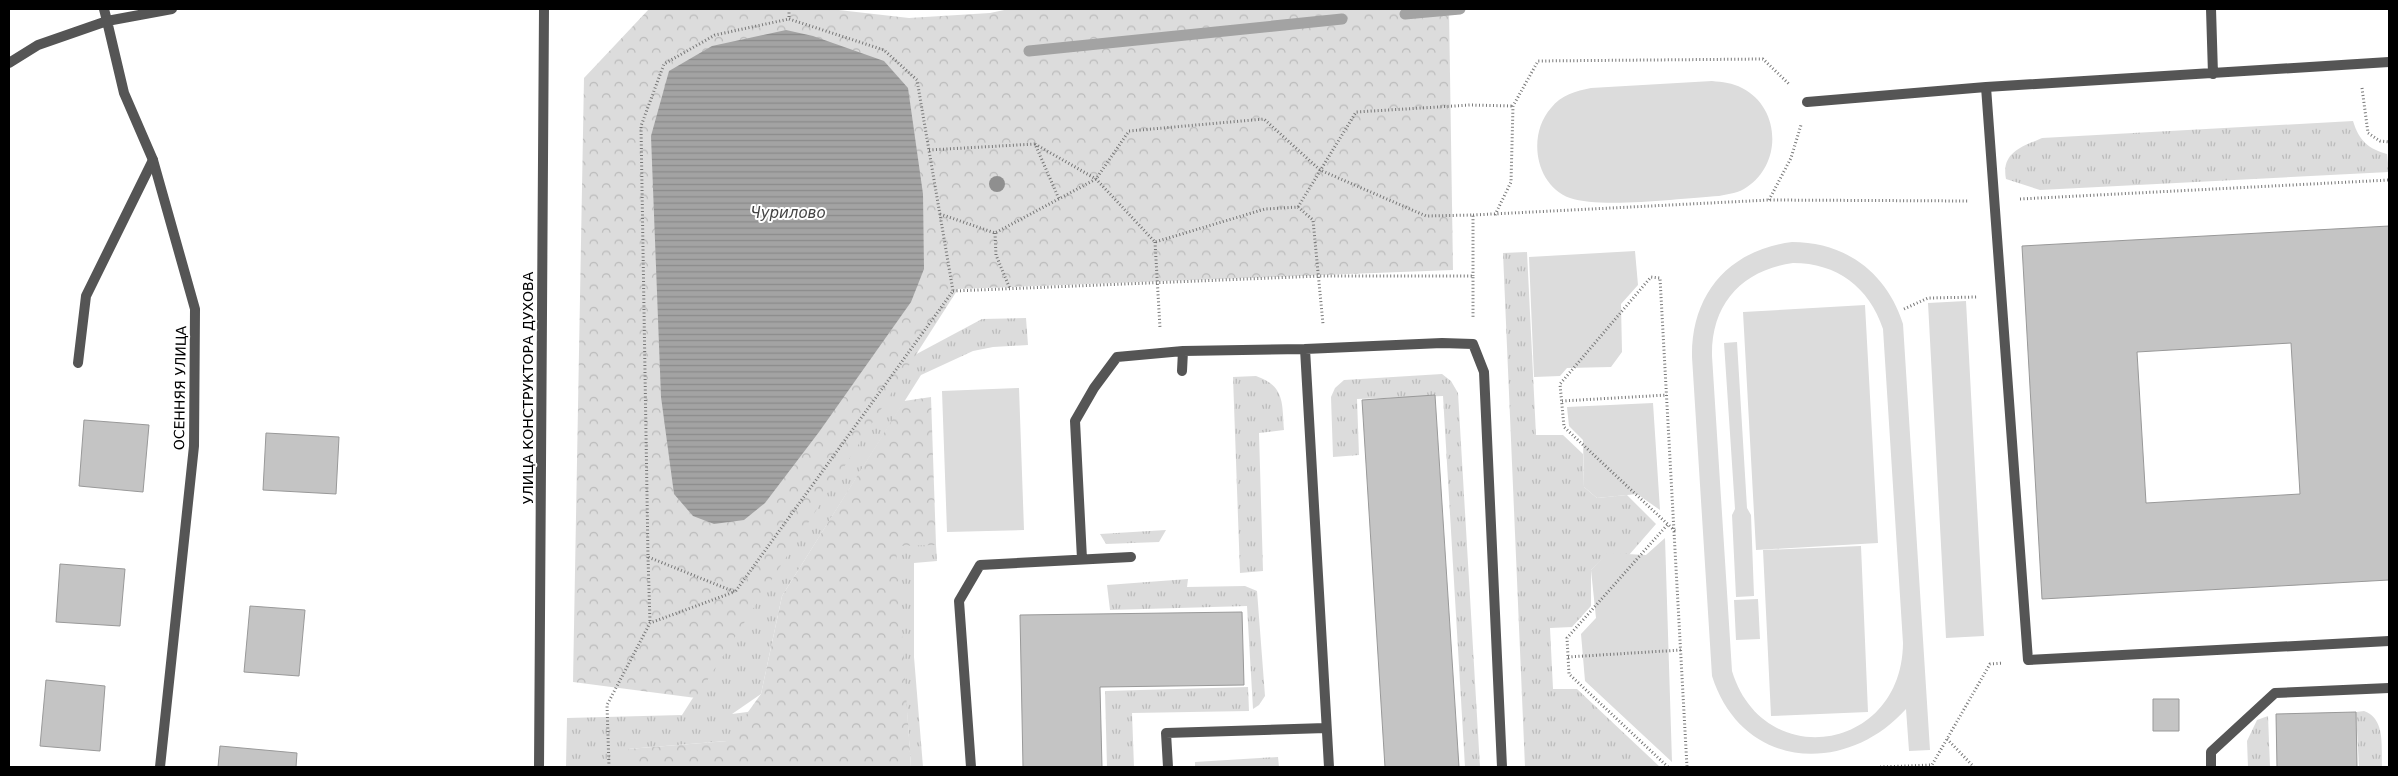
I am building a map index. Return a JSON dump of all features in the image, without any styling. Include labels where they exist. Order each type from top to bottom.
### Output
[{"type":"street","name":"ОСЕННЯЯ УЛИЦА","points":[[104,9],[124,93],[153,160],[194,309],[194,446],[160,767]]},
{"type":"street","points":[[9,63],[38,45],[107,21],[172,9]]},
{"type":"street","name":"УЛИЦА КОНСТРУКТОРА ДУХОВА","points":[[539,767],[544,9]]},
{"type":"street","points":[[2211,9],[2213,74]]},
{"type":"street","points":[[1807,102],[1986,87],[2389,62]]},
{"type":"street","points":[[1986,87],[2028,660],[2389,641]]},
{"type":"street","points":[[78,363],[86,296],[153,160]]},
{"type":"street","points":[[1082,559],[1075,421],[1094,388],[1117,357],[1182,351],[1305,349],[1442,343],[1473,344],[1484,372],[1502,767]]},
{"type":"street","points":[[1305,349],[1329,767]]},
{"type":"street","points":[[1182,351],[1182,372]]},
{"type":"street","points":[[971,767],[959,601],[980,566],[1131,557]]},
{"type":"street","points":[[2211,767],[2211,752],[2274,693],[2389,688]]},
{"type":"street","points":[[1168,767],[1166,733],[1326,728]]},
{"type":"path","points":[[788,9],[789,18]]},
{"type":"path","points":[[610,767],[607,705],[650,623],[641,126],[664,64],[715,35],[789,18],[884,50],[918,80],[953,291],[735,592],[650,623]]},
{"type":"path","points":[[1495,214],[1510,182],[1513,106],[1538,61],[1763,59],[1807,102],[1791,158],[1769,200]]},
{"type":"path","points":[[1298,207],[1356,112],[1470,104],[1513,106]]},
{"type":"path","points":[[2364,115],[2368,134],[2380,141],[2389,142]]},
{"type":"path","points":[[940,213],[995,233],[1096,179],[1129,131],[1264,119],[1320,170],[1426,216],[1769,200],[1993,201],[2389,180]]},
{"type":"path","points":[[929,150],[1035,144],[1096,179],[1155,242],[1161,354]]},
{"type":"path","points":[[1035,144],[1059,199]]},
{"type":"path","points":[[1155,242],[1265,209],[1298,207],[1313,220],[1320,276],[1325,348]]},
{"type":"path","points":[[1473,215],[1473,344]]},
{"type":"path","points":[[995,233],[996,255],[1010,289]]},
{"type":"path","points":[[953,291],[1320,276],[1473,276]]},
{"type":"path","points":[[1675,531],[1564,427],[1560,384],[1651,277],[1660,278],[1675,531],[1687,767]]},
{"type":"path","points":[[1904,309],[1928,298],[2000,296]]},
{"type":"path","points":[[1562,401],[1667,395]]},
{"type":"path","points":[[1668,524],[1567,638],[1569,674],[1668,767]]},
{"type":"path","points":[[648,557],[735,592]]},
{"type":"path","points":[[1568,657],[1681,650]]},
{"type":"path","points":[[1880,767],[1932,765],[1990,664],[2028,660]]},
{"type":"path","points":[[1948,739],[1974,767]]},
{"type":"green space","points":[[649,9],[830,9],[909,18],[990,13],[1009,9],[1449,9],[1453,270],[958,289],[696,698],[573,682],[584,78]]},
{"type":"green space","points":[[1712,81],[1724,82],[1742,88],[1755,97],[1764,108],[1770,121],[1772,136],[1767,164],[1759,177],[1744,189],[1719,196],[1602,203],[1570,198],[1558,192],[1542,171],[1537,145],[1539,132],[1543,119],[1551,108],[1564,97],[1574,92],[1591,88]]},
{"type":"green space","points":[[2353,121],[2358,134],[2370,147],[2387,154],[2389,172],[2040,190],[2006,179],[2005,170],[2007,163],[2014,152],[2042,138]]},
{"type":"green space","points":[[1792,242],[1812,243],[1847,254],[1875,276],[1896,306],[1903,324],[1930,750],[1909,751],[1906,709],[1882,731],[1855,745],[1826,753],[1798,753],[1771,745],[1747,730],[1726,707],[1712,676],[1692,357],[1693,334],[1698,314],[1707,295],[1718,279],[1732,265],[1750,254]],"holes":[[[1793,263],[1824,267],[1849,280],[1869,301],[1883,329],[1903,643],[1897,680],[1880,708],[1857,727],[1829,736],[1799,736],[1772,725],[1748,704],[1732,671],[1712,356],[1713,337],[1717,321],[1733,293],[1759,273]]]},
{"type":"green space","points":[[1635,251],[1638,285],[1621,304],[1622,352],[1611,367],[1567,368],[1560,376],[1534,377],[1529,257]]},
{"type":"green space","points":[[1527,252],[1536,435],[1563,435],[1583,454],[1584,487],[1597,498],[1627,495],[1656,524],[1629,555],[1607,554],[1591,570],[1591,606],[1572,627],[1550,628],[1553,689],[1577,689],[1660,767],[1525,767],[1503,253]]},
{"type":"green space","points":[[1966,301],[1984,636],[1946,638],[1928,303]]},
{"type":"green space","points":[[1865,305],[1878,543],[1756,550],[1743,312]]},
{"type":"green space","points":[[1026,318],[1028,345],[993,347],[973,351],[921,375],[782,596],[761,694],[732,714],[801,705],[896,545],[936,545],[937,561],[914,563],[914,657],[923,767],[911,767],[907,712],[727,741],[628,749],[628,767],[566,767],[567,718],[682,715],[911,357],[982,319]]},
{"type":"green space","points":[[1737,342],[1747,508],[1751,515],[1754,596],[1736,597],[1732,515],[1735,509],[1724,343]]},
{"type":"green space","points":[[1442,374],[1451,381],[1458,393],[1480,767],[1465,767],[1443,396],[1357,399],[1359,455],[1333,457],[1331,397],[1335,388],[1344,380]]},
{"type":"green space","points":[[1256,376],[1265,380],[1277,390],[1282,404],[1284,430],[1259,433],[1263,571],[1240,573],[1233,377]]},
{"type":"green space","points":[[1019,388],[1024,530],[947,532],[942,391]]},
{"type":"green space","points":[[931,397],[936,545],[896,546],[911,767],[628,767],[628,749],[727,741],[761,694],[782,596],[904,401]]},
{"type":"green space","points":[[1653,403],[1660,510],[1637,494],[1597,498],[1584,487],[1583,440],[1569,426],[1567,407]]},
{"type":"green space","points":[[1166,530],[1159,542],[1106,544],[1100,534]]},
{"type":"green space","points":[[1665,538],[1672,762],[1585,681],[1581,634],[1596,618],[1591,570],[1607,553],[1646,555]]},
{"type":"green space","points":[[1861,546],[1868,712],[1771,716],[1763,550]]},
{"type":"green space","points":[[1188,579],[1187,587],[1245,586],[1257,591],[1265,696],[1259,705],[1253,709],[1247,606],[1110,610],[1107,585]]},
{"type":"green space","points":[[1758,599],[1760,639],[1736,640],[1734,600]]},
{"type":"green space","points":[[1248,687],[1249,711],[1132,713],[1134,767],[1107,767],[1105,691]]},
{"type":"green space","points":[[2364,711],[2376,720],[2379,727],[2382,743],[2382,767],[2359,767],[2356,712]]},
{"type":"green space","points":[[2268,716],[2270,767],[2248,767],[2247,741],[2257,720]]},
{"type":"green space","points":[[1278,757],[1279,767],[1195,767],[1195,762]]},
{"type":"water","name":"Чурилово","points":[[786,30],[813,36],[884,61],[908,88],[923,194],[924,269],[911,302],[819,432],[765,503],[744,520],[714,524],[693,516],[674,494],[661,397],[651,136],[669,71],[712,46]]},
{"type":"building","points":[[2389,226],[2389,580],[2042,599],[2022,246]],"holes":[[[2291,343],[2300,494],[2146,503],[2137,352]]]},
{"type":"building","points":[[1435,395],[1459,767],[1385,767],[1362,400]]},
{"type":"building","points":[[84,420],[149,425],[143,492],[79,486]]},
{"type":"building","points":[[266,433],[339,437],[336,494],[263,490]]},
{"type":"building","points":[[60,564],[125,569],[120,626],[56,622]]},
{"type":"building","points":[[250,606],[305,610],[299,676],[244,672]]},
{"type":"building","points":[[1242,612],[1244,685],[1100,687],[1102,767],[1023,767],[1020,615]]},
{"type":"building","points":[[46,680],[105,686],[100,751],[40,746]]},
{"type":"building","points":[[2153,699],[2179,699],[2179,731],[2153,731]]},
{"type":"building","points":[[2356,712],[2357,767],[2277,767],[2276,714]]},
{"type":"building","points":[[220,746],[297,753],[296,767],[218,767]]},
{"type":"waterway","points":[[1405,14],[1460,9]]},
{"type":"waterway","points":[[1029,51],[1342,19]]}]
